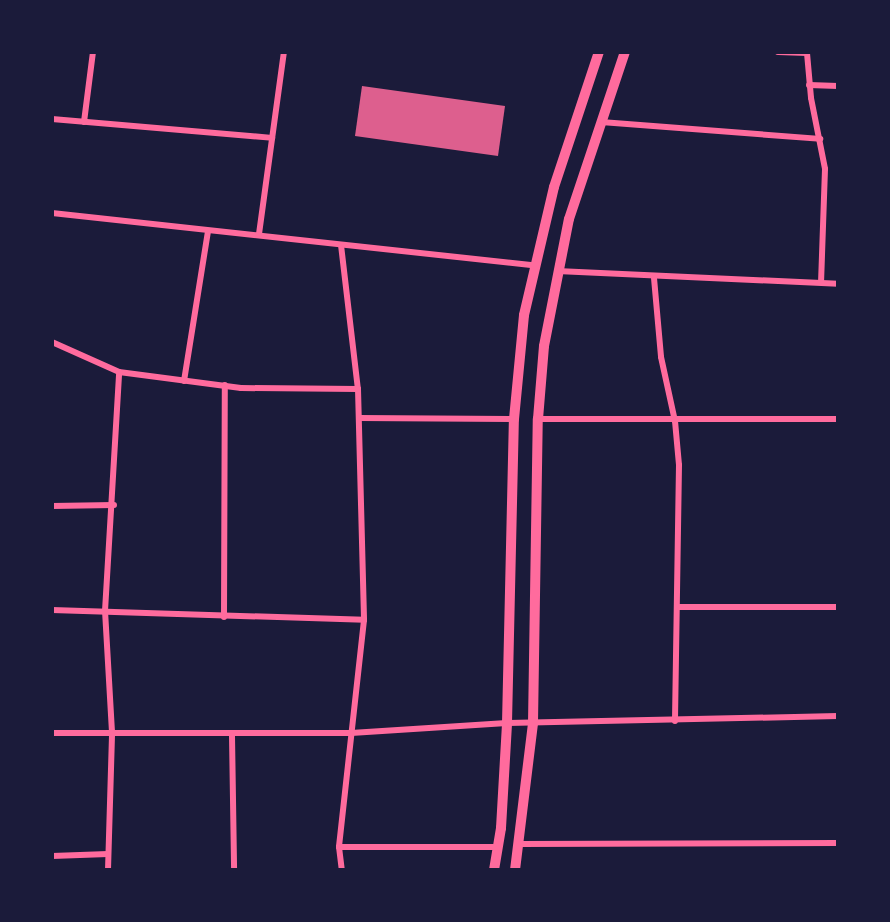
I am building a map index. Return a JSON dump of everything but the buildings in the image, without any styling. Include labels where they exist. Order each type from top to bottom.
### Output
[{"type":"street","points":[[84,122],[93,52]]},
{"type":"street","points":[[259,234],[284,52]]},
{"type":"street","points":[[494,870],[498,847],[507,723],[514,419],[533,265],[559,168],[599,52]]},
{"type":"street","points":[[515,870],[520,844],[533,723],[538,419],[544,346],[557,271],[600,122],[625,52]]},
{"type":"street","points":[[778,52],[807,53],[809,85],[825,169],[821,282]]},
{"type":"street","points":[[809,85],[837,86]]},
{"type":"street","points":[[52,119],[272,138]]},
{"type":"street","points":[[600,122],[820,139]]},
{"type":"street","points":[[52,213],[533,265]]},
{"type":"street","points":[[184,381],[208,231]]},
{"type":"street","points":[[341,245],[358,389],[364,620],[339,847],[342,870]]},
{"type":"street","points":[[557,271],[654,278],[837,284]]},
{"type":"street","points":[[654,278],[661,357],[675,422],[679,465],[675,721]]},
{"type":"street","points":[[52,342],[118,372],[225,385],[358,389]]},
{"type":"street","points":[[108,870],[112,732],[105,611],[114,505],[118,372]]},
{"type":"street","points":[[224,617],[225,385]]},
{"type":"street","points":[[359,418],[514,419]]},
{"type":"street","points":[[538,419],[675,422],[837,419]]},
{"type":"street","points":[[52,506],[114,505]]},
{"type":"street","points":[[677,607],[837,607]]},
{"type":"street","points":[[52,610],[364,620]]},
{"type":"street","points":[[52,733],[112,732],[232,736],[351,733],[507,723],[837,716]]},
{"type":"street","points":[[232,736],[234,870]]},
{"type":"street","points":[[520,844],[837,843]]},
{"type":"street","points":[[339,847],[498,847]]},
{"type":"street","points":[[52,856],[108,854]]}]
